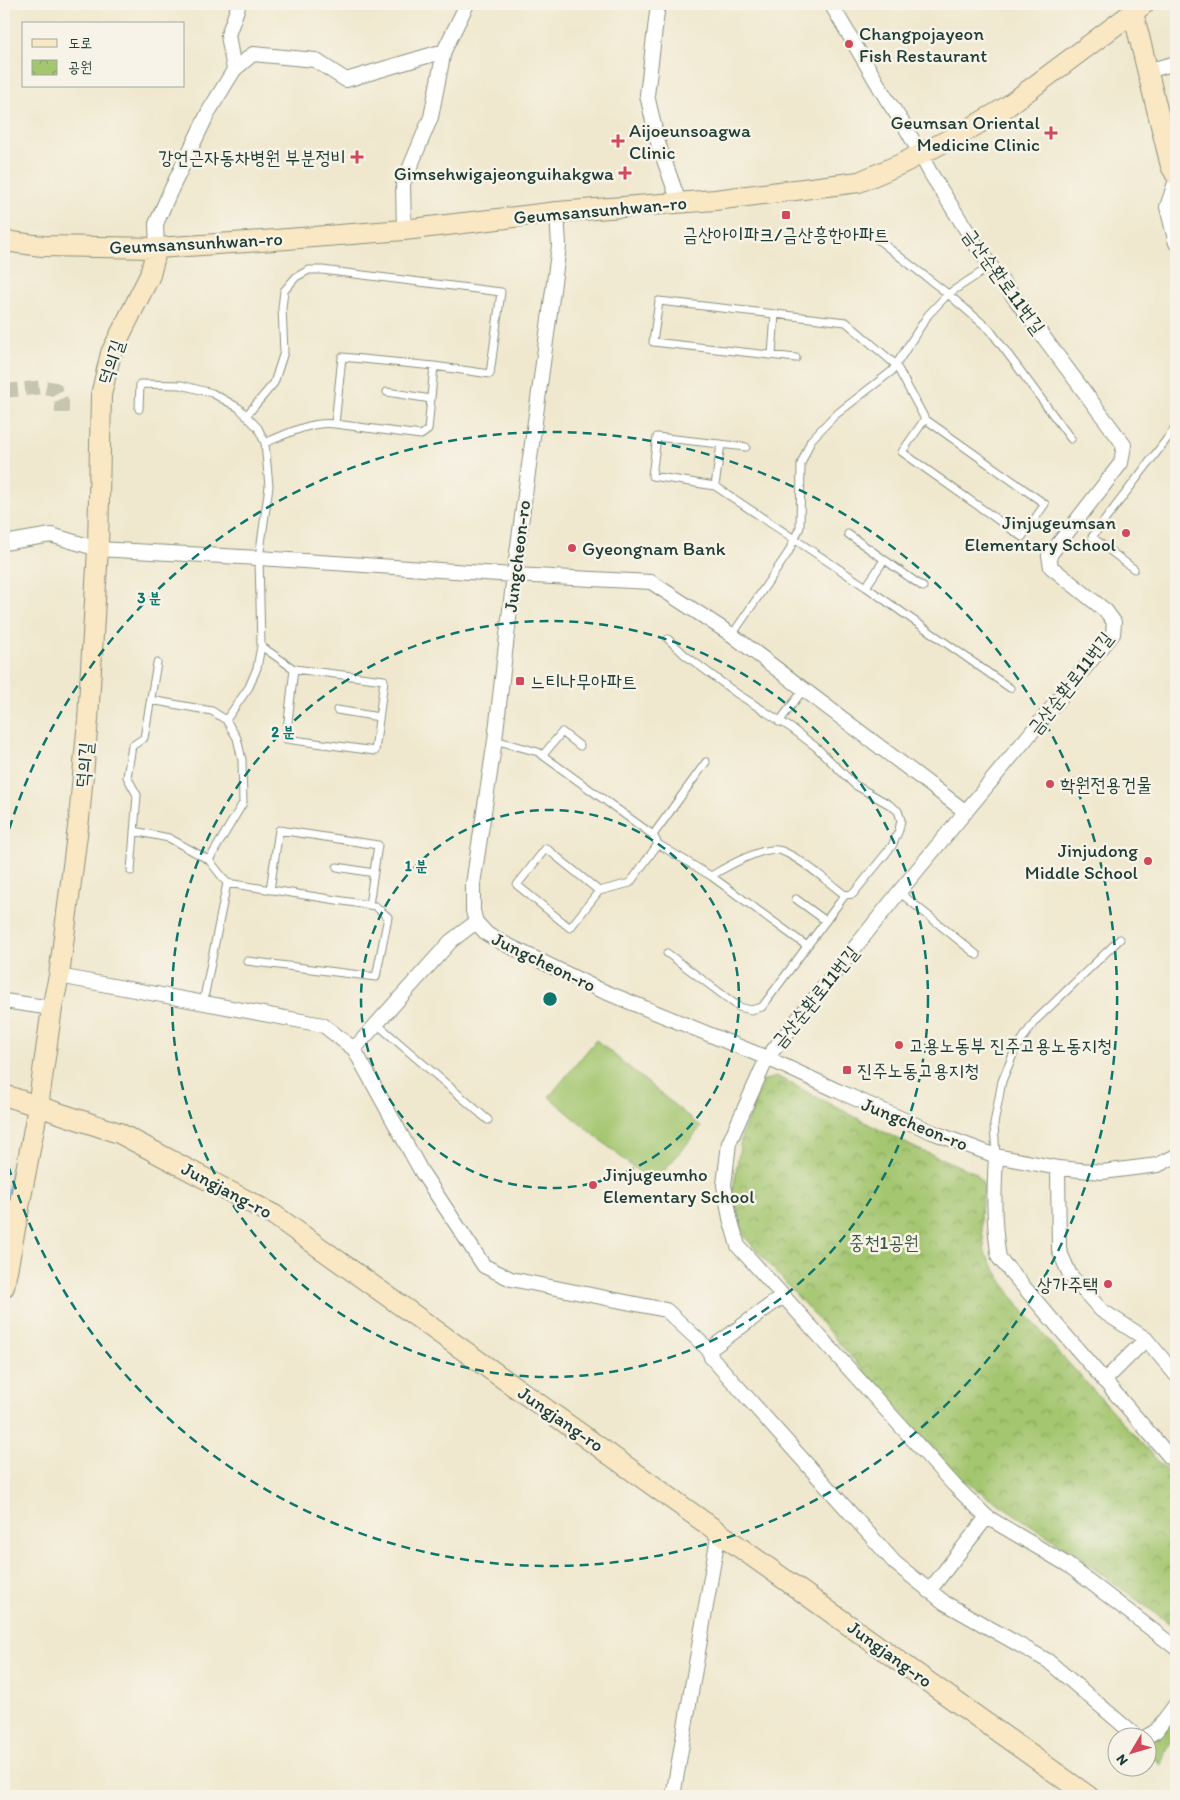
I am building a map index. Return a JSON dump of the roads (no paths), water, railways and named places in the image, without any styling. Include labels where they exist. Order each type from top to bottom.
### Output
[{"type":"street","points":[[234,70],[228,35],[239,4]]},
{"type":"street","points":[[404,230],[402,184],[431,118],[444,52],[468,4]]},
{"type":"street","points":[[658,4],[647,95],[658,143],[679,202]]},
{"type":"street","name":"금산순환로11번길","points":[[830,4],[981,253],[1124,445],[1121,463],[1049,556],[1051,567],[1106,611],[1114,622],[1113,634],[899,892],[767,1058],[729,1143],[724,1185],[730,1218],[738,1246],[954,1485],[986,1517],[1068,1565],[1176,1648]]},
{"type":"street","points":[[1136,6],[1148,71],[1171,166],[1176,175]]},
{"type":"street","name":"Geumsansunhwan-ro","points":[[4,241],[42,246],[157,248],[404,230],[558,212],[715,200],[859,182],[920,155],[1005,108],[1136,6]]},
{"type":"street","points":[[157,248],[156,224],[208,111],[234,70],[253,54],[315,60],[346,80],[444,52]]},
{"type":"street","points":[[1148,71],[1176,62]]},
{"type":"street","points":[[1176,180],[1167,207],[1176,243]]},
{"type":"street","name":"Jungcheon-ro","points":[[558,212],[558,246],[514,576],[495,740],[473,884],[473,911],[476,922],[487,934],[548,966],[598,989],[767,1058],[923,1128],[996,1156],[1058,1168],[1102,1172],[1158,1165],[1176,1156]]},
{"type":"street","name":"덕의길","points":[[4,1287],[38,1107],[52,1008],[59,976],[79,819],[88,720],[98,548],[101,395],[110,353],[150,276],[157,248]]},
{"type":"street","points":[[4,543],[51,535],[98,548],[514,576],[650,582],[732,635],[966,812]]},
{"type":"street","points":[[354,1049],[451,941],[476,922]]},
{"type":"street","points":[[59,976],[323,1025],[354,1049],[421,1170],[484,1266],[511,1280],[666,1310],[710,1350],[711,1357],[895,1563],[945,1603],[1048,1661],[1126,1728]]},
{"type":"street","points":[[4,1001],[52,1008]]},
{"type":"street","name":"Jungjang-ro","points":[[4,1095],[119,1133],[274,1215],[1088,1796]]},
{"type":"street","points":[[996,1156],[993,1198],[994,1229],[999,1258],[1176,1464]]},
{"type":"street","points":[[1058,1168],[1059,1250],[1070,1275],[1101,1310],[1146,1339],[1176,1375]]},
{"type":"street","points":[[710,1350],[783,1296]]},
{"type":"street","points":[[1104,1381],[1146,1339]]},
{"type":"street","points":[[929,1590],[986,1517]]},
{"type":"street","points":[[674,1796],[719,1531]]},
{"type":"street","points":[[1158,1728],[1176,1704]]},
{"type":"lane","points":[[868,232],[948,294],[990,330],[1071,438]]},
{"type":"lane","points":[[732,635],[788,553],[800,527],[801,464],[811,440],[834,416],[892,371],[928,315],[948,294],[991,266]]},
{"type":"lane","points":[[246,416],[274,383],[284,352],[282,308],[284,291],[296,277],[309,270],[501,292],[490,374],[434,366],[342,357],[335,424]]},
{"type":"lane","points":[[796,358],[653,342],[659,301],[846,322],[896,365],[925,419],[1045,504],[1022,537],[902,452],[925,419]]},
{"type":"lane","points":[[772,355],[775,314]]},
{"type":"lane","points":[[265,443],[303,427],[335,424],[421,435],[428,430],[434,366]]},
{"type":"lane","points":[[139,409],[140,384],[181,385],[212,393],[239,408],[258,428],[265,443],[269,486],[259,558],[261,646],[249,687],[226,720]]},
{"type":"lane","points":[[387,392],[431,399]]},
{"type":"lane","points":[[1134,568],[1092,538],[1176,427]]},
{"type":"lane","points":[[746,447],[657,437],[652,476],[715,486],[866,587],[1010,688]]},
{"type":"lane","points":[[715,486],[721,444]]},
{"type":"lane","points":[[848,534],[923,587]]},
{"type":"lane","points":[[866,587],[884,560]]},
{"type":"lane","points":[[668,639],[685,655],[736,693],[791,728],[816,748],[855,785],[898,811],[901,820],[892,846],[853,894],[845,895],[781,850],[770,850],[730,865],[711,876]]},
{"type":"lane","points":[[261,646],[294,669],[384,680],[375,750],[286,739],[294,669]]},
{"type":"lane","points":[[131,871],[137,795],[127,777],[132,746],[144,738],[157,663]]},
{"type":"lane","points":[[780,722],[804,689]]},
{"type":"lane","points":[[151,700],[212,711],[226,720],[236,738],[242,760],[243,803],[209,860]]},
{"type":"lane","points":[[336,710],[379,717]]},
{"type":"lane","points":[[543,755],[562,732],[580,746]]},
{"type":"lane","points":[[495,740],[543,755],[654,835],[658,844],[711,876],[807,946]]},
{"type":"lane","points":[[654,835],[706,762]]},
{"type":"lane","points":[[270,890],[279,830],[378,844],[369,905]]},
{"type":"lane","points":[[134,831],[169,838],[209,860],[227,883],[375,906],[388,917],[376,977],[247,961]]},
{"type":"lane","points":[[599,890],[546,848],[517,885],[570,928],[599,890],[630,883],[658,844]]},
{"type":"lane","points":[[338,867],[374,872]]},
{"type":"lane","points":[[203,1003],[227,883]]},
{"type":"lane","points":[[899,892],[977,955]]},
{"type":"lane","points":[[667,953],[739,1007],[751,1010],[762,1007],[845,895]]},
{"type":"lane","points":[[796,899],[826,921]]},
{"type":"lane","points":[[996,1156],[994,1124],[1002,1081],[1015,1050],[1035,1020],[1120,940]]},
{"type":"lane","points":[[376,1024],[488,1120]]},
{"type":"waterway","points":[[4,1220],[15,1160]]},
{"type":"tunnel","points":[[4,391],[44,387],[55,389],[62,403],[62,414]]},
{"type":"place","name":"Changpojayeon Fish Restaurant","points":[[849,44]]},
{"type":"place","name":"Geumsan Oriental Medicine Clinic","points":[[1051,133]]},
{"type":"place","name":"Aijoeunsoagwa Clinic","points":[[618,141]]},
{"type":"place","name":"강언근자동차병원 부분정비","points":[[357,157]]},
{"type":"place","name":"Gimsehwigajeonguihakgwa","points":[[625,173]]},
{"type":"place","name":"금산아이파크/금산흥한아파트","points":[[786,215]]},
{"type":"place","name":"Jinjugeumsan Elementary School","points":[[1126,533]]},
{"type":"place","name":"Gyeongnam Bank","points":[[572,548]]},
{"type":"place","name":"느티나무아파트","points":[[520,681]]},
{"type":"place","name":"학원전용건물","points":[[1050,784]]},
{"type":"place","name":"Jinjudong Middle School","points":[[1148,861]]},
{"type":"place","name":"고용노동부 진주고용노동지청","points":[[899,1045]]},
{"type":"place","name":"진주노동고용지청","points":[[847,1070]]},
{"type":"place","name":"Jinjugeumho Elementary School","points":[[593,1185]]},
{"type":"place","name":"상가주택","points":[[1108,1284]]},
{"type":"park label","name":"중천1공원","points":[[884,1242]]}]
